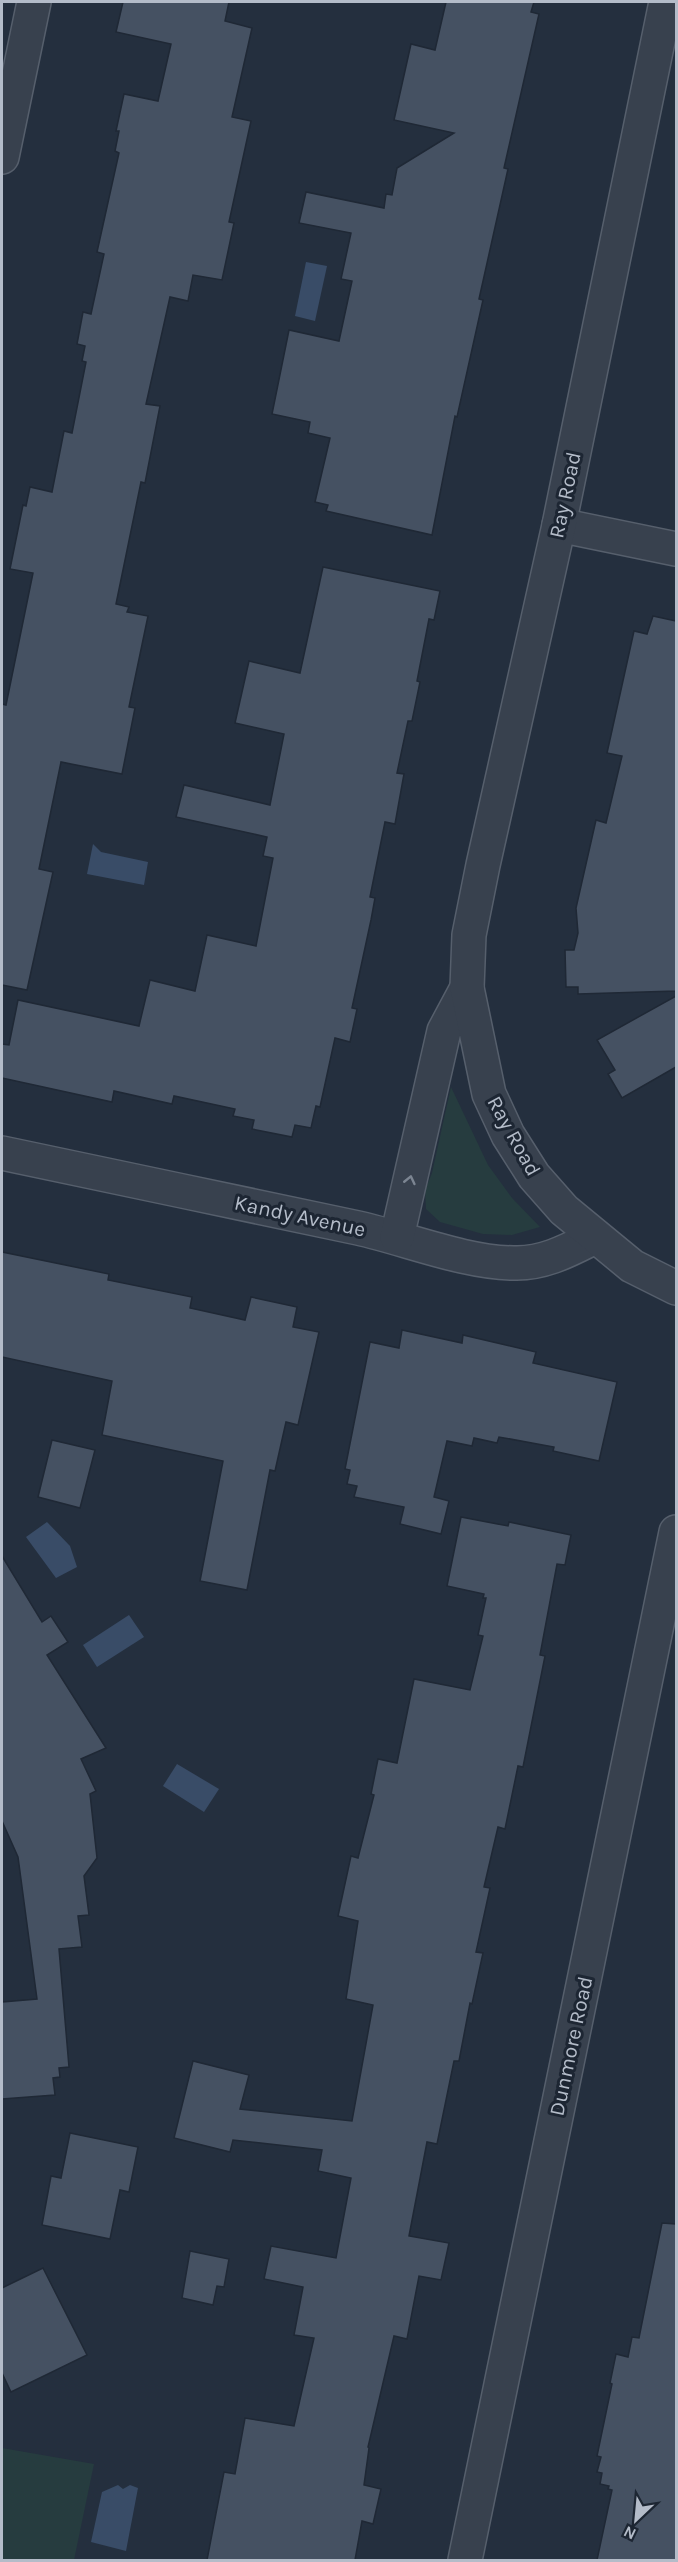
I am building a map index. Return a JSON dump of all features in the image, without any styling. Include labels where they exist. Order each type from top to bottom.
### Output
[{"type":"street","points":[[2,157],[34,2]]},
{"type":"street","name":"Ray Road","points":[[666,2],[559,525],[469,935],[467,988],[489,1094],[508,1135],[534,1176],[564,1210],[595,1237],[632,1266],[676,1288]]},
{"type":"street","points":[[559,525],[676,549]]},
{"type":"street","name":"Ray Road","points":[[398,1237],[444,1031],[467,988]]},
{"type":"street","name":"Kandy Avenue","points":[[2,1153],[398,1237],[487,1262],[541,1261],[562,1254],[595,1237]]},
{"type":"street","name":"Dunmore Road","points":[[465,2560],[676,1532]]},
{"type":"green space","points":[[451,1087],[488,1165],[512,1198],[540,1227],[512,1235],[483,1234],[440,1222],[426,1209],[425,1190],[432,1173]]},
{"type":"green space","points":[[2,2448],[94,2464],[74,2560],[2,2560]]},
{"type":"water","points":[[306,262],[327,266],[315,321],[295,316]]},
{"type":"water","points":[[93,844],[101,852],[148,862],[144,885],[87,874]]},
{"type":"water","points":[[47,1522],[70,1546],[77,1567],[56,1578],[26,1537]]},
{"type":"water","points":[[129,1615],[144,1637],[97,1667],[83,1645]]},
{"type":"water","points":[[177,1764],[219,1789],[204,1812],[163,1786]]},
{"type":"water","points":[[118,2485],[123,2489],[130,2485],[138,2488],[126,2551],[91,2542],[102,2492]]},
{"type":"building","points":[[123,2],[229,2],[225,21],[252,28],[232,117],[251,121],[229,222],[234,223],[222,280],[193,275],[188,301],[170,297],[146,404],[160,406],[145,483],[141,482],[116,604],[129,607],[127,612],[148,616],[129,707],[135,708],[122,774],[61,762],[39,869],[53,872],[27,990],[2,985],[2,704],[6,705],[33,573],[10,569],[23,505],[26,506],[30,487],[52,492],[64,431],[72,433],[86,362],[82,361],[85,346],[77,344],[83,312],[91,314],[104,254],[97,252],[119,153],[115,151],[119,131],[116,131],[124,94],[158,101],[171,44],[116,32]]},
{"type":"building","points":[[446,2],[534,2],[531,12],[539,14],[504,168],[508,169],[479,299],[483,300],[457,417],[455,416],[432,535],[326,511],[328,505],[315,502],[330,438],[308,433],[310,422],[272,414],[289,330],[339,341],[352,281],[341,279],[351,233],[299,223],[306,192],[384,208],[386,194],[392,195],[397,168],[454,133],[394,120],[411,44],[435,50]]},
{"type":"building","points":[[323,567],[440,591],[434,620],[429,619],[412,721],[408,721],[397,773],[404,774],[395,824],[385,822],[370,897],[375,898],[352,1008],[357,1009],[350,1042],[335,1038],[320,1107],[316,1106],[311,1128],[295,1125],[292,1137],[252,1129],[254,1120],[233,1116],[235,1109],[174,1096],[172,1104],[114,1091],[112,1102],[2,1078],[2,1044],[9,1045],[18,1000],[139,1026],[150,980],[195,991],[207,935],[256,946],[273,858],[263,856],[267,837],[176,817],[184,785],[270,805],[284,734],[235,723],[249,661],[300,673]]},
{"type":"building","points":[[653,616],[676,621],[676,991],[578,994],[578,987],[566,987],[565,950],[574,950],[578,933],[576,908],[596,820],[606,823],[622,756],[607,753],[634,631],[647,634]]},
{"type":"building","points":[[676,996],[676,1067],[622,1098],[608,1074],[615,1070],[597,1040]]},
{"type":"building","points":[[2,1252],[109,1274],[108,1280],[192,1297],[190,1308],[245,1320],[251,1297],[297,1307],[293,1327],[319,1332],[298,1425],[286,1422],[275,1471],[270,1470],[247,1590],[200,1581],[223,1461],[102,1435],[112,1381],[2,1357]]},
{"type":"building","points":[[402,1330],[462,1343],[463,1335],[536,1352],[533,1363],[617,1382],[599,1461],[553,1451],[554,1447],[499,1437],[497,1443],[474,1438],[472,1446],[447,1441],[434,1497],[449,1501],[441,1534],[400,1524],[404,1507],[354,1497],[357,1486],[347,1484],[350,1470],[345,1469],[370,1342],[399,1348]]},
{"type":"building","points":[[52,1440],[95,1450],[80,1508],[38,1497]]},
{"type":"building","points":[[461,1517],[508,1526],[509,1522],[571,1535],[565,1565],[557,1564],[540,1655],[545,1656],[523,1767],[518,1766],[505,1829],[498,1827],[484,1887],[490,1888],[476,1952],[483,1953],[472,2004],[470,2003],[459,2061],[454,2061],[437,2144],[427,2142],[409,2236],[449,2243],[441,2280],[419,2276],[407,2339],[394,2336],[368,2447],[364,2485],[381,2489],[373,2524],[362,2521],[355,2560],[207,2560],[224,2472],[235,2474],[245,2418],[294,2426],[314,2338],[294,2335],[303,2287],[264,2279],[271,2246],[336,2258],[351,2178],[318,2171],[322,2150],[233,2140],[230,2152],[174,2138],[193,2061],[249,2075],[240,2109],[352,2121],[373,2005],[346,1999],[358,1921],[338,1916],[351,1856],[358,1858],[374,1795],[371,1794],[378,1759],[397,1763],[414,1679],[470,1690],[483,1636],[478,1635],[486,1598],[483,1598],[484,1594],[447,1586]]},
{"type":"building","points":[[2,1556],[42,1622],[51,1616],[68,1642],[47,1655],[106,1748],[81,1759],[96,1791],[90,1794],[97,1858],[84,1876],[89,1915],[78,1916],[82,1947],[59,1949],[69,2067],[59,2068],[60,2077],[53,2078],[55,2095],[2,2099],[2,2002],[37,1999],[18,1857],[2,1821]]},
{"type":"building","points":[[70,2133],[138,2147],[129,2192],[120,2190],[110,2239],[42,2225],[51,2176],[61,2178]]},
{"type":"building","points":[[662,2223],[676,2224],[676,2560],[597,2560],[612,2490],[608,2489],[609,2486],[600,2484],[602,2473],[597,2472],[601,2457],[597,2456],[612,2384],[610,2383],[616,2354],[628,2357],[632,2337],[639,2338]]},
{"type":"building","points":[[190,2251],[229,2259],[224,2287],[217,2286],[213,2305],[182,2298]]},
{"type":"building","points":[[43,2268],[87,2355],[11,2392],[2,2373],[2,2288]]}]
